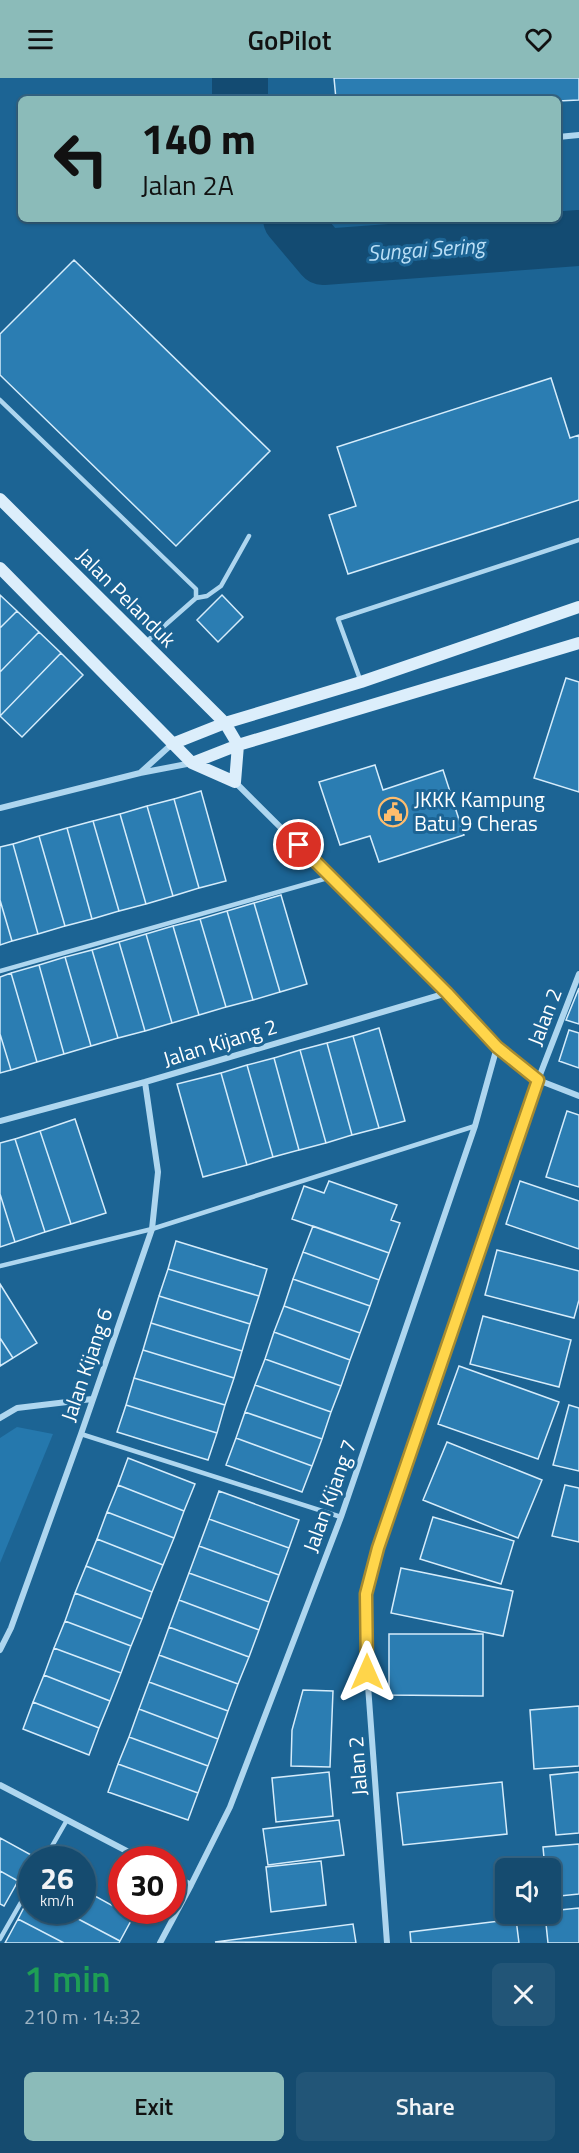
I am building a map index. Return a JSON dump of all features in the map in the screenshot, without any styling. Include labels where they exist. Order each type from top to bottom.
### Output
[{"type":"street","points":[[561,137],[579,135]]},
{"type":"street","name":"Jalan Pelanduk","points":[[0,499],[225,723],[238,745]]},
{"type":"street","points":[[0,568],[192,763],[235,782],[447,993],[497,1047],[538,1080],[579,1096]]},
{"type":"street","points":[[140,773],[172,744],[225,723],[361,682],[579,607]]},
{"type":"street","points":[[0,808],[140,773],[192,763],[238,745],[579,643]]},
{"type":"street","points":[[235,782],[238,745]]},
{"type":"street","name":"Jalan 2","points":[[387,1943],[367,1672],[366,1594],[378,1548],[538,1080],[579,974]]},
{"type":"street","name":"Jalan Kijang 2","points":[[0,1121],[146,1082],[447,993]]},
{"type":"street","name":"Jalan Kijang 7","points":[[160,1943],[192,1885],[230,1807],[341,1517],[476,1126],[497,1047]]},
{"type":"street","name":"Jalan Kijang 6","points":[[0,1650],[11,1628],[81,1434],[152,1228],[158,1172],[146,1082]]},
{"type":"street","points":[[0,1418],[17,1408],[92,1399]]},
{"type":"street","points":[[0,1785],[117,1846]]},
{"type":"street","points":[[186,1882],[192,1885]]},
{"type":"lane","points":[[0,400],[196,589],[196,598]]},
{"type":"lane","points":[[144,644],[196,598],[207,596],[221,586],[249,536]]},
{"type":"lane","points":[[361,682],[338,619],[579,540]]},
{"type":"lane","points":[[0,971],[331,877]]},
{"type":"lane","points":[[0,1266],[152,1228],[476,1126]]},
{"type":"lane","points":[[81,1434],[341,1517]]},
{"type":"lane","points":[[52,1846],[67,1820]]},
{"type":"lane","points":[[0,1939],[18,1908]]},
{"type":"shaded area","points":[[17,1427],[53,1434],[0,1563],[0,1438]]},
{"type":"building","points":[[334,78],[579,78],[579,100],[561,101],[561,96],[336,96]]},
{"type":"building","points":[[74,260],[270,451],[176,546],[0,375],[0,334]]},
{"type":"building","points":[[551,378],[570,438],[579,435],[579,500],[348,574],[329,515],[356,506],[337,447]]},
{"type":"building","points":[[0,595],[17,611],[0,628]]},
{"type":"building","points":[[222,595],[243,617],[218,642],[197,620]]},
{"type":"building","points":[[17,611],[39,632],[0,672],[0,628]]},
{"type":"building","points":[[39,632],[61,653],[0,716],[0,672]]},
{"type":"building","points":[[61,653],[83,675],[22,737],[0,716]]},
{"type":"building","points":[[566,678],[579,682],[579,792],[534,778]]},
{"type":"building","name":"JKKK Kampung Batu 9 Cheras","points":[[375,765],[383,790],[443,770],[464,835],[379,862],[370,836],[340,845],[319,782]]},
{"type":"building","points":[[201,791],[226,881],[199,888],[174,799]]},
{"type":"building","points":[[174,799],[199,888],[173,896],[147,806]]},
{"type":"building","points":[[147,806],[173,896],[146,904],[120,814]]},
{"type":"building","points":[[120,814],[146,904],[119,911],[93,821]]},
{"type":"building","points":[[93,821],[119,911],[92,919],[67,828]]},
{"type":"building","points":[[67,828],[92,919],[65,926],[39,836]]},
{"type":"building","points":[[39,836],[65,926],[38,934],[13,844]]},
{"type":"building","points":[[13,844],[38,934],[12,941],[0,900],[0,847]]},
{"type":"building","points":[[281,895],[307,984],[280,992],[254,903]]},
{"type":"building","points":[[0,900],[12,941],[0,945]]},
{"type":"building","points":[[254,903],[280,992],[253,1000],[227,911]]},
{"type":"building","points":[[227,911],[253,1000],[226,1007],[200,919]]},
{"type":"building","points":[[200,919],[226,1007],[199,1015],[173,926]]},
{"type":"building","points":[[173,926],[199,1015],[172,1023],[146,934]]},
{"type":"building","points":[[146,934],[172,1023],[145,1031],[119,942]]},
{"type":"building","points":[[119,942],[145,1031],[118,1038],[92,950]]},
{"type":"building","points":[[92,950],[118,1038],[91,1046],[65,957]]},
{"type":"building","points":[[65,957],[91,1046],[64,1054],[39,965]]},
{"type":"building","points":[[39,965],[64,1054],[37,1062],[11,973]]},
{"type":"building","points":[[11,973],[37,1062],[11,1070],[0,1034],[0,977]]},
{"type":"building","points":[[579,988],[579,1024],[566,1020]]},
{"type":"building","points":[[379,1028],[405,1121],[379,1128],[353,1036]]},
{"type":"building","points":[[569,1030],[579,1033],[579,1068],[559,1061]]},
{"type":"building","points":[[0,1034],[11,1070],[0,1073]]},
{"type":"building","points":[[353,1036],[379,1128],[352,1135],[327,1043]]},
{"type":"building","points":[[327,1043],[352,1135],[326,1143],[300,1050]]},
{"type":"building","points":[[300,1050],[326,1143],[299,1150],[274,1058]]},
{"type":"building","points":[[274,1058],[299,1150],[273,1157],[247,1065]]},
{"type":"building","points":[[247,1065],[273,1157],[247,1165],[221,1073]]},
{"type":"building","points":[[221,1073],[247,1165],[203,1177],[177,1084]]},
{"type":"building","points":[[567,1111],[579,1115],[579,1187],[546,1177]]},
{"type":"building","points":[[75,1119],[106,1213],[71,1224],[40,1131]]},
{"type":"building","points":[[40,1131],[71,1224],[45,1232],[15,1139]]},
{"type":"building","points":[[15,1139],[45,1232],[15,1242],[0,1194],[0,1143]]},
{"type":"building","points":[[329,1181],[397,1205],[391,1220],[400,1223],[389,1253],[292,1219],[304,1186],[324,1193]]},
{"type":"building","points":[[520,1181],[579,1201],[579,1249],[506,1224]]},
{"type":"building","points":[[0,1194],[15,1242],[0,1247]]},
{"type":"building","points":[[313,1226],[389,1253],[379,1280],[303,1252]]},
{"type":"building","points":[[176,1241],[267,1269],[259,1296],[168,1269]]},
{"type":"building","points":[[497,1250],[579,1271],[579,1300],[574,1318],[485,1295]]},
{"type":"building","points":[[303,1252],[379,1280],[370,1306],[293,1279]]},
{"type":"building","points":[[168,1269],[259,1296],[250,1324],[159,1296]]},
{"type":"building","points":[[293,1279],[370,1306],[360,1333],[284,1306]]},
{"type":"building","points":[[0,1284],[37,1343],[13,1358],[0,1338]]},
{"type":"building","points":[[159,1296],[250,1324],[242,1351],[151,1323]]},
{"type":"building","points":[[284,1306],[360,1333],[350,1360],[274,1332]]},
{"type":"building","points":[[483,1316],[571,1340],[559,1387],[470,1364]]},
{"type":"building","points":[[151,1323],[242,1351],[234,1378],[143,1350]]},
{"type":"building","points":[[274,1332],[350,1360],[341,1386],[265,1359]]},
{"type":"building","points":[[0,1338],[13,1358],[0,1366]]},
{"type":"building","points":[[143,1350],[234,1378],[225,1405],[134,1378]]},
{"type":"building","points":[[265,1359],[341,1386],[331,1412],[255,1385]]},
{"type":"building","points":[[459,1366],[559,1402],[538,1459],[438,1424]]},
{"type":"building","points":[[134,1378],[225,1405],[217,1433],[126,1405]]},
{"type":"building","points":[[255,1385],[331,1412],[322,1439],[245,1412]]},
{"type":"building","points":[[126,1405],[217,1433],[208,1460],[117,1432]]},
{"type":"building","points":[[569,1405],[579,1408],[579,1471],[553,1465]]},
{"type":"building","points":[[245,1412],[322,1439],[312,1466],[236,1438]]},
{"type":"building","points":[[236,1438],[312,1466],[302,1492],[226,1465]]},
{"type":"building","points":[[447,1442],[542,1480],[518,1538],[423,1500]]},
{"type":"building","points":[[128,1458],[195,1484],[184,1511],[118,1485]]},
{"type":"building","points":[[118,1485],[184,1511],[174,1538],[107,1512]]},
{"type":"building","points":[[565,1485],[579,1488],[579,1542],[552,1536]]},
{"type":"building","points":[[219,1491],[299,1520],[289,1548],[209,1519]]},
{"type":"building","points":[[107,1512],[174,1538],[163,1565],[97,1539]]},
{"type":"building","points":[[433,1517],[514,1541],[501,1584],[420,1559]]},
{"type":"building","points":[[209,1519],[289,1548],[279,1575],[199,1546]]},
{"type":"building","points":[[97,1539],[163,1565],[152,1592],[86,1566]]},
{"type":"building","points":[[199,1546],[279,1575],[269,1602],[189,1573]]},
{"type":"building","points":[[86,1566],[152,1592],[142,1619],[75,1593]]},
{"type":"building","points":[[401,1568],[513,1591],[503,1636],[391,1613]]},
{"type":"building","points":[[189,1573],[269,1602],[259,1630],[179,1600]]},
{"type":"building","points":[[75,1593],[142,1619],[131,1646],[65,1621]]},
{"type":"building","points":[[179,1600],[259,1630],[249,1657],[169,1627]]},
{"type":"building","points":[[65,1621],[131,1646],[121,1673],[54,1648]]},
{"type":"building","points":[[169,1627],[249,1657],[238,1684],[159,1655]]},
{"type":"building","points":[[389,1634],[483,1634],[483,1696],[389,1695]]},
{"type":"building","points":[[54,1648],[121,1673],[110,1701],[44,1675]]},
{"type":"building","points":[[159,1655],[238,1684],[228,1711],[149,1682]]},
{"type":"building","points":[[44,1675],[110,1701],[99,1728],[33,1702]]},
{"type":"building","points":[[149,1682],[228,1711],[218,1739],[139,1709]]},
{"type":"building","points":[[303,1690],[333,1691],[330,1767],[291,1766],[292,1730]]},
{"type":"building","points":[[33,1702],[99,1728],[89,1755],[23,1729]]},
{"type":"building","points":[[579,1706],[579,1766],[534,1769],[530,1710]]},
{"type":"building","points":[[139,1709],[218,1739],[208,1766],[129,1737]]},
{"type":"building","points":[[129,1737],[208,1766],[198,1793],[118,1764]]},
{"type":"building","points":[[118,1764],[198,1793],[188,1820],[108,1792]]},
{"type":"building","points":[[329,1772],[333,1816],[276,1822],[272,1778]]},
{"type":"building","points":[[579,1772],[579,1833],[556,1835],[550,1775]]},
{"type":"building","points":[[502,1782],[507,1834],[403,1845],[397,1793]]},
{"type":"building","points":[[339,1820],[344,1855],[268,1865],[263,1829]]},
{"type":"building","points":[[0,1838],[18,1848],[18,1881],[0,1871]]},
{"type":"building","points":[[579,1844],[579,1894],[561,1896],[561,1858],[544,1858],[543,1847]]},
{"type":"building","points":[[321,1861],[326,1905],[271,1912],[266,1867]]},
{"type":"building","points":[[0,1871],[18,1881],[4,1906],[0,1904]]},
{"type":"building","points":[[96,1897],[108,1903],[108,1924],[129,1924],[120,1941],[88,1924],[96,1924]]},
{"type":"building","points":[[579,1908],[579,1943],[548,1943],[546,1924],[561,1924],[561,1910]]},
{"type":"building","points":[[18,1919],[18,1924],[28,1924],[64,1943],[5,1943]]},
{"type":"building","points":[[495,1922],[495,1924],[517,1924],[519,1943],[411,1943],[410,1932]]},
{"type":"building","points":[[28,1924],[88,1924],[120,1941],[119,1943],[64,1943]]},
{"type":"building","points":[[353,1924],[356,1943],[215,1942]]},
{"type":"waterway","name":"Sungai Sering","points":[[240,78],[240,96]]},
{"type":"waterway","name":"Sungai Sering","points":[[294,222],[323,257],[579,238]]},
{"type":"place","name":"JKKK Kampung Batu 9 Cheras","points":[[393,812]]},
{"type":"route","points":[[299,845],[447,993],[497,1047],[538,1080],[378,1548],[366,1594],[367,1672]]}]
